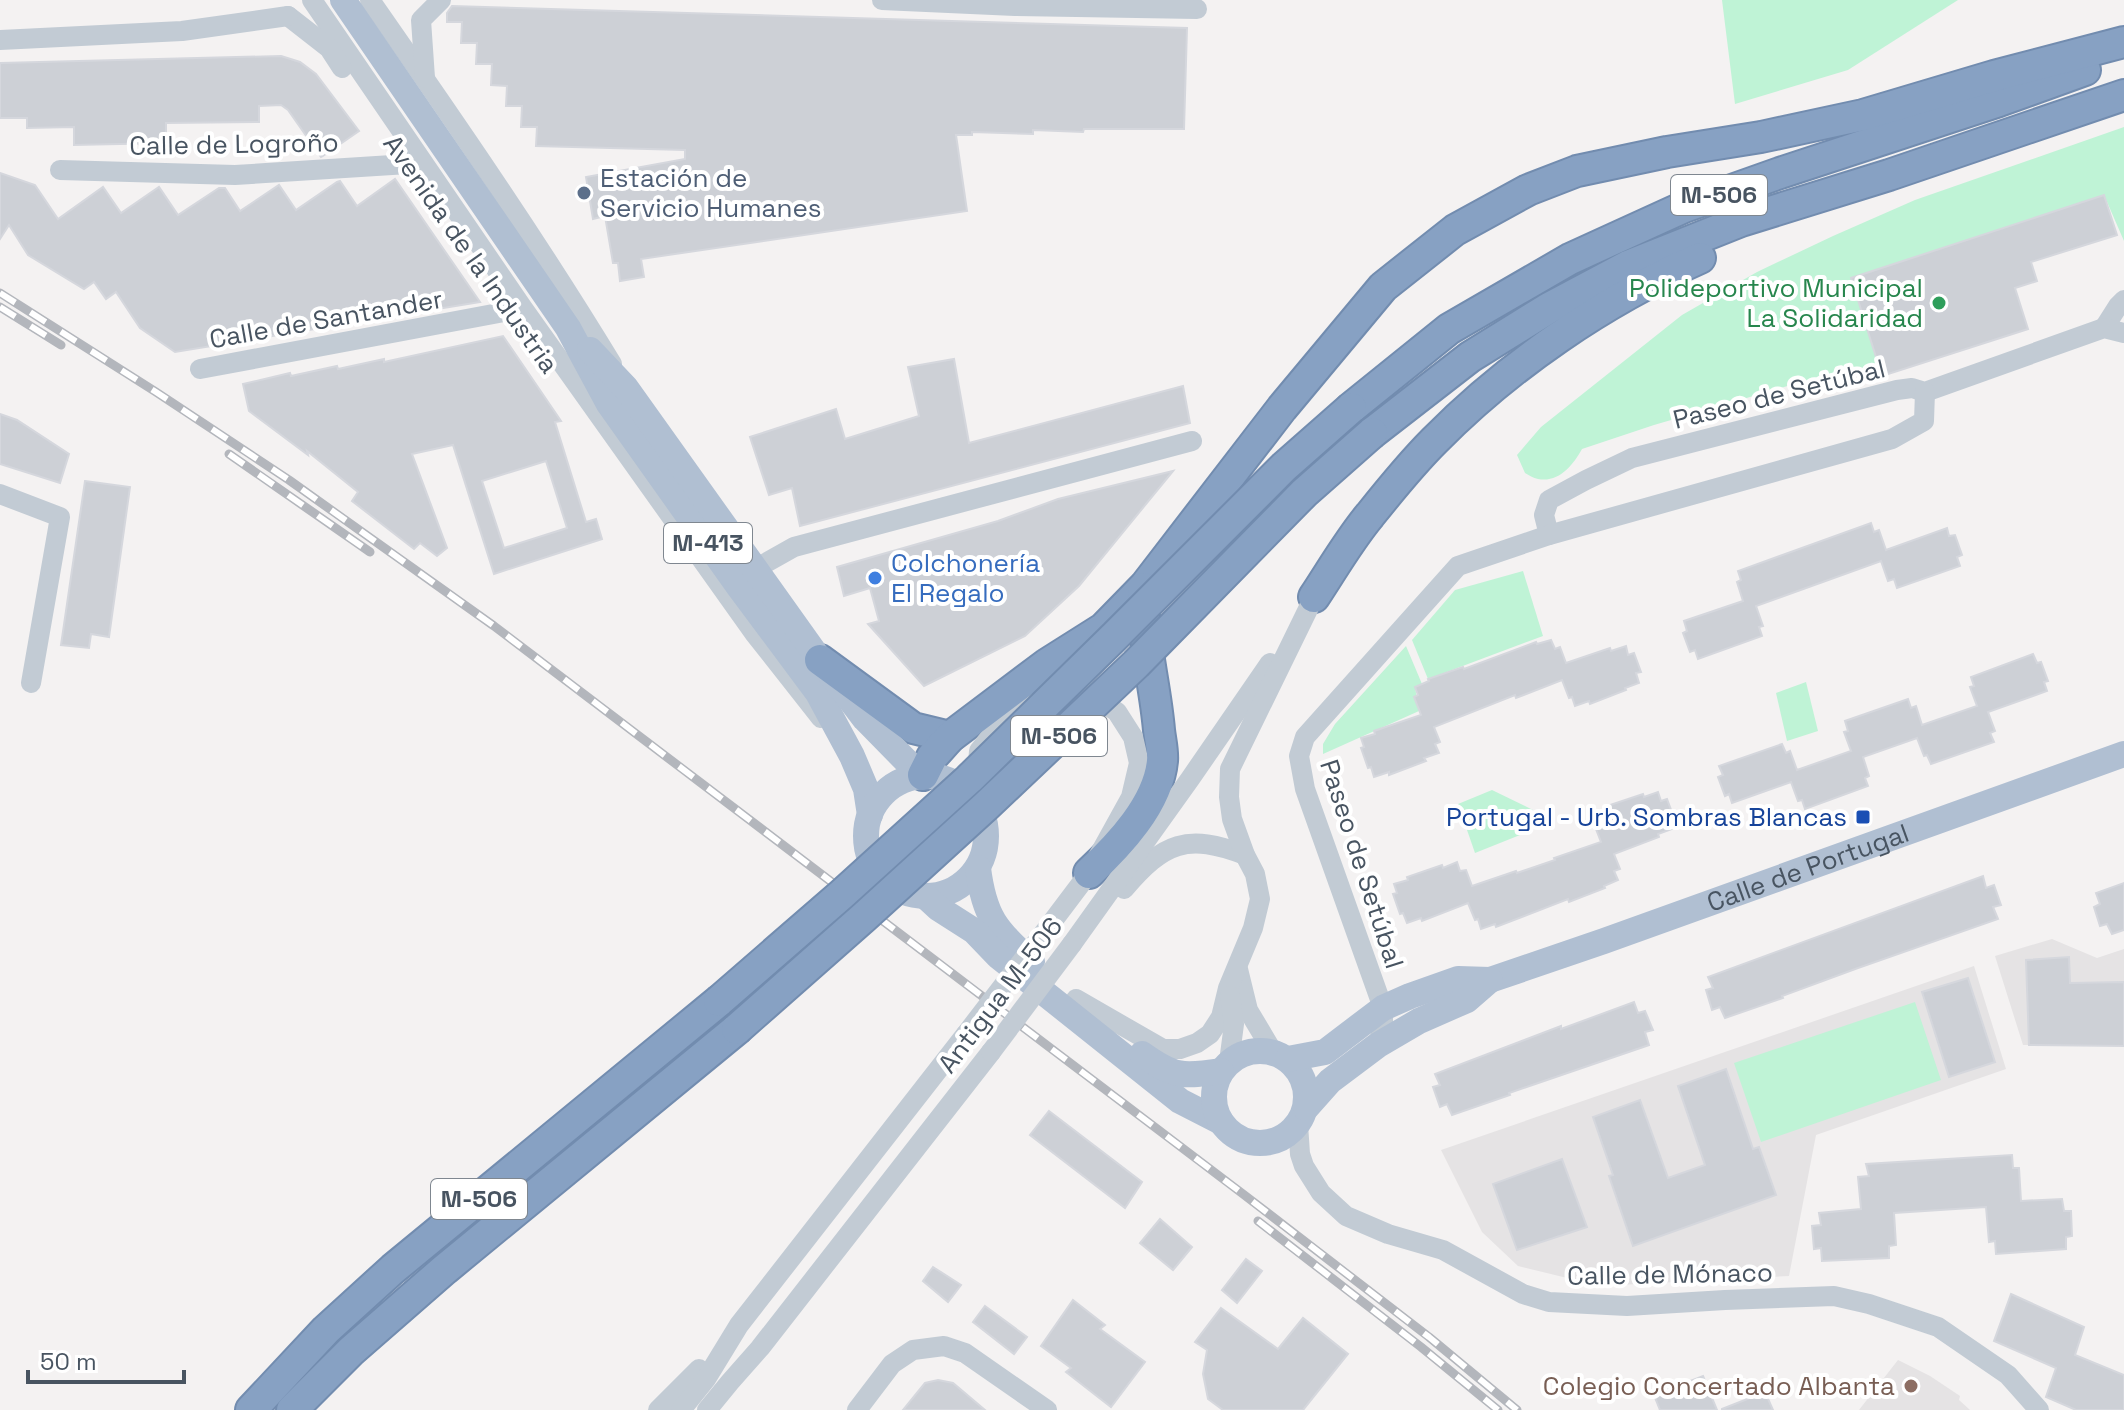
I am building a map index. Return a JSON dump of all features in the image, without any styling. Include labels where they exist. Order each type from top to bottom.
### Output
[{"type":"highway","points":[[922,776],[932,757],[950,737],[1047,664],[1104,628],[1145,586],[1282,408],[1383,287],[1455,230],[1528,190],[1577,171],[1863,115],[2124,42]]},
{"type":"highway","name":"M-506","points":[[251,1410],[326,1330],[393,1269],[719,1001],[841,895],[969,779],[1284,467],[1449,329],[1570,259],[1684,207],[2124,56]]},
{"type":"highway","name":"M-506","points":[[292,1410],[351,1351],[445,1269],[737,1029],[864,917],[1136,664],[1304,493],[1372,433],[1470,357],[1549,308],[1628,266],[1741,221],[1889,175],[2124,95]]},
{"type":"highway","points":[[1314,597],[1367,518],[1424,452],[1515,368],[1590,317],[1666,273],[1889,175]]},
{"type":"highway","points":[[1089,873],[1118,846],[1154,794],[1162,761],[1143,612],[1145,586]]},
{"type":"highway","points":[[820,660],[913,728],[950,737]]},
{"type":"main road","name":"Avenida de la Industria","points":[[343,0],[568,328]]},
{"type":"main road","name":"M-413","points":[[568,328],[626,388],[865,719],[922,776],[948,779],[966,790],[979,807]]},
{"type":"main road","name":"M-413","points":[[568,328],[609,404],[818,693],[866,789],[870,815],[866,836],[870,857],[889,883],[907,893],[925,896],[974,931],[998,956],[1180,1101],[1221,1122],[1237,1138],[1259,1144],[1281,1139],[1302,1116]]},
{"type":"main road","name":"Calle de Portugal","points":[[1280,1056],[1325,1052],[1383,1008],[1410,996],[1458,979],[1490,980],[2124,754]]},
{"type":"main road","points":[[870,815],[890,788],[909,778],[922,776]]},
{"type":"main road","points":[[925,896],[946,893],[962,885],[978,868],[985,849],[986,827],[979,807]]},
{"type":"main road","points":[[978,868],[988,914],[1010,943],[1132,1047],[1163,1069],[1196,1075],[1225,1067],[1250,1052],[1261,1050],[1280,1056],[1297,1069],[1304,1081],[1307,1094],[1302,1116]]},
{"type":"main road","name":"Calle de Portugal","points":[[1302,1116],[1330,1081],[1378,1045],[1419,1021],[1467,1000],[1490,980]]},
{"type":"main road","points":[[1221,1122],[1215,1110],[1215,1083],[1225,1067]]},
{"type":"street","points":[[0,40],[182,31],[288,16],[305,0]]},
{"type":"street","name":"Avenida de la Industria","points":[[312,0],[522,307],[666,510],[754,633],[852,756]]},
{"type":"street","name":"Avenida de la Industria","points":[[370,0],[584,317],[626,388]]},
{"type":"street","points":[[425,78],[421,20],[441,0]]},
{"type":"street","points":[[882,0],[1197,9]]},
{"type":"street","name":"Avenida de la Industria","points":[[288,16],[329,48],[509,311],[648,504],[666,510]]},
{"type":"street","name":"Calle de Logroño","points":[[60,170],[235,175],[408,164]]},
{"type":"street","name":"Paseo de Setúbal","points":[[1549,535],[1544,515],[1549,500],[1632,458],[1897,390],[1912,388],[1925,392],[2114,331],[2118,306],[2124,300]]},
{"type":"street","name":"Calle de Santander","points":[[200,369],[509,311]]},
{"type":"street","name":"Paseo de Setúbal","points":[[1378,1045],[1383,1026],[1383,1008],[1305,789],[1299,756],[1305,737],[1458,566],[1549,535],[1892,439],[1924,421],[1925,392]]},
{"type":"street","points":[[755,569],[794,547],[1192,441]]},
{"type":"street","points":[[0,494],[60,517],[31,683]]},
{"type":"street","points":[[1076,999],[1163,1049],[1180,1049],[1197,1043],[1210,1034],[1221,1017],[1253,928],[1260,899],[1255,874],[1232,819],[1230,769],[1314,597]]},
{"type":"street","name":"Antigua M-506","points":[[707,1410],[760,1348],[1072,944],[1243,704],[1314,597]]},
{"type":"street","name":"Antigua M-506","points":[[681,1410],[706,1379],[739,1325],[1089,873],[1131,797],[1139,763],[1133,737],[1117,712],[1095,697],[1066,695],[1036,703],[998,727],[979,751],[979,807]]},
{"type":"street","points":[[1072,944],[1141,868],[1172,847],[1194,842],[1218,845],[1245,855]]},
{"type":"street","points":[[1233,978],[1248,1010],[1280,1056]]},
{"type":"street","points":[[1225,1067],[1234,1024],[1233,978]]},
{"type":"street","name":"Calle de Mónaco","points":[[1302,1116],[1300,1154],[1304,1166],[1321,1193],[1346,1216],[1388,1234],[1443,1250],[1523,1294],[1549,1302],[1627,1306],[1834,1296],[1938,1327],[2008,1375],[2039,1410]]},
{"type":"street","points":[[658,1410],[739,1325]]},
{"type":"street","points":[[857,1410],[892,1364],[913,1350],[944,1346],[965,1353],[1047,1410]]},
{"type":"street","points":[[723,1410],[760,1348]]},
{"type":"shaded area","points":[[2052,939],[2097,958],[2124,949],[2124,1046],[2023,1045],[1995,956]]},
{"type":"shaded area","points":[[1974,966],[2006,1069],[1816,1135],[1789,1276],[1600,1286],[1518,1266],[1482,1232],[1441,1150]]},
{"type":"shaded area","name":"Colegio Concertado Albanta","points":[[1898,1360],[1960,1396],[1959,1400],[1970,1410],[1859,1410]]},
{"type":"green space","points":[[1722,0],[1958,0],[1848,70],[1735,104]]},
{"type":"green space","points":[[2124,127],[2124,241],[2104,195],[1852,278],[1879,365],[1826,384],[1822,376],[1582,449],[1570,467],[1546,480],[1525,473],[1517,455],[1541,427],[1682,315],[1757,272],[1915,200]]},
{"type":"green space","points":[[1523,571],[1543,636],[1428,679],[1412,640],[1455,590]]},
{"type":"green space","points":[[1406,646],[1422,684],[1415,687],[1419,711],[1323,754],[1323,744],[1335,724]]},
{"type":"green space","points":[[1806,682],[1818,731],[1787,741],[1776,693]]},
{"type":"green space","points":[[1492,790],[1533,810],[1520,835],[1475,853],[1458,804]]},
{"type":"green space","points":[[1915,1002],[1941,1080],[1761,1142],[1734,1063]]},
{"type":"building","points":[[452,6],[1187,28],[1184,129],[1033,130],[1033,134],[972,132],[972,135],[956,135],[967,211],[641,259],[644,277],[620,281],[618,263],[613,263],[605,216],[593,219],[586,177],[685,159],[685,150],[536,146],[537,127],[521,127],[522,106],[506,106],[507,86],[491,85],[492,64],[476,64],[477,43],[461,43],[462,22],[447,22],[447,13]]},
{"type":"building","points":[[281,56],[300,62],[316,74],[359,131],[321,157],[288,110],[281,105],[259,106],[259,122],[166,123],[166,143],[74,145],[74,127],[27,128],[27,118],[0,118],[0,63]]},
{"type":"building","points":[[0,173],[35,185],[58,219],[103,187],[121,213],[159,187],[178,215],[219,188],[225,188],[240,211],[279,185],[296,210],[340,181],[357,206],[395,179],[480,302],[175,352],[140,328],[116,292],[106,299],[94,282],[84,289],[28,255],[9,225],[0,239]]},
{"type":"building","name":"Polideportivo Municipal La Solidaridad","points":[[2104,195],[2117,235],[2031,262],[2037,281],[2015,288],[2028,329],[1882,376],[1851,278]]},
{"type":"building","points":[[503,336],[561,421],[555,422],[586,522],[596,519],[602,539],[494,574],[453,445],[412,454],[447,548],[437,556],[420,543],[414,549],[352,501],[358,492],[307,451],[308,455],[249,411],[243,384],[290,373],[291,376],[337,366],[338,369],[384,359],[384,362]],"holes":[[[546,461],[567,528],[504,548],[482,481]]]},
{"type":"building","points":[[954,359],[969,443],[1183,386],[1190,423],[800,526],[792,488],[769,495],[750,437],[836,409],[845,439],[919,416],[908,367]]},
{"type":"building","points":[[0,414],[17,420],[69,454],[60,483],[0,464]]},
{"type":"building","points":[[1173,471],[1079,586],[1025,636],[924,686],[868,624],[879,621],[870,588],[844,596],[837,567],[998,521],[1058,499]]},
{"type":"building","points":[[85,481],[130,487],[109,637],[91,634],[89,648],[61,645]]},
{"type":"building","points":[[1871,523],[1874,532],[1879,530],[1886,550],[1947,528],[1949,536],[1955,535],[1962,555],[1957,557],[1960,566],[1897,588],[1894,579],[1888,581],[1881,561],[1756,606],[1763,626],[1759,627],[1762,636],[1698,659],[1695,650],[1690,652],[1683,633],[1687,631],[1684,621],[1743,601],[1737,582],[1741,580],[1738,571]]},
{"type":"building","points":[[1551,640],[1555,649],[1560,647],[1566,663],[1610,648],[1611,651],[1626,646],[1628,655],[1634,653],[1641,672],[1636,673],[1639,683],[1590,704],[1589,701],[1575,706],[1562,680],[1516,698],[1515,695],[1434,727],[1440,742],[1435,744],[1439,753],[1389,775],[1389,772],[1374,777],[1361,748],[1364,747],[1361,738],[1421,715],[1414,697],[1418,695],[1415,687],[1428,679],[1536,642]]},
{"type":"building","points":[[2033,654],[2037,663],[2041,662],[2048,681],[2044,682],[2047,691],[1988,712],[1995,731],[1990,733],[1994,742],[1931,764],[1917,738],[1863,757],[1869,776],[1865,778],[1868,786],[1805,809],[1802,800],[1798,801],[1791,782],[1732,803],[1729,794],[1725,796],[1718,777],[1723,775],[1719,766],[1782,744],[1786,753],[1790,751],[1797,770],[1851,751],[1844,732],[1848,731],[1845,721],[1908,699],[1911,708],[1916,706],[1922,725],[1977,706],[1970,687],[1974,686],[1971,677]]},
{"type":"building","points":[[1658,792],[1661,801],[1667,799],[1674,818],[1668,820],[1672,829],[1614,854],[1620,869],[1614,871],[1618,880],[1605,888],[1496,927],[1495,924],[1481,929],[1468,903],[1422,921],[1421,918],[1407,923],[1403,913],[1400,914],[1393,894],[1397,893],[1394,884],[1408,880],[1407,877],[1457,862],[1460,871],[1466,870],[1472,886],[1517,873],[1601,842],[1594,824],[1598,823],[1595,814],[1609,809],[1607,806]]},
{"type":"building","points":[[1983,876],[1986,888],[1994,885],[2001,905],[1993,907],[1998,919],[1725,1018],[1720,1007],[1712,1010],[1706,990],[1713,988],[1708,977]]},
{"type":"building","points":[[2124,883],[2124,930],[2112,934],[2107,924],[2100,926],[2094,907],[2100,904],[2096,893]]},
{"type":"building","points":[[2069,957],[2070,983],[2124,982],[2124,1046],[2029,1045],[2026,960]]},
{"type":"building","points":[[1968,978],[1995,1062],[1949,1077],[1922,992]]},
{"type":"building","points":[[1634,1002],[1638,1013],[1645,1011],[1653,1030],[1645,1032],[1649,1045],[1452,1115],[1447,1104],[1440,1107],[1433,1087],[1440,1085],[1435,1074]]},
{"type":"building","points":[[1726,1069],[1753,1149],[1759,1147],[1776,1195],[1633,1246],[1593,1117],[1640,1100],[1668,1178],[1705,1165],[1678,1086]]},
{"type":"building","points":[[1049,1111],[1142,1182],[1125,1208],[1030,1135]]},
{"type":"building","points":[[2012,1155],[2013,1168],[2019,1168],[2021,1201],[2062,1199],[2064,1211],[2071,1211],[2072,1236],[2066,1237],[2066,1249],[1996,1254],[1995,1241],[1989,1242],[1986,1207],[1894,1213],[1896,1245],[1889,1246],[1889,1258],[1822,1261],[1821,1248],[1814,1249],[1812,1226],[1821,1225],[1819,1213],[1861,1209],[1858,1177],[1869,1176],[1866,1164]]},
{"type":"building","points":[[1562,1159],[1587,1227],[1517,1250],[1493,1184]]},
{"type":"building","points":[[1160,1219],[1192,1247],[1173,1270],[1140,1243]]},
{"type":"building","points":[[1246,1259],[1262,1271],[1237,1303],[1222,1290]]},
{"type":"building","points":[[933,1267],[961,1285],[948,1302],[923,1281]]},
{"type":"building","points":[[2011,1294],[2084,1327],[2075,1355],[2124,1375],[2124,1410],[2076,1410],[2046,1397],[2056,1368],[1994,1341]]},
{"type":"building","points":[[1073,1300],[1105,1325],[1100,1329],[1145,1362],[1111,1407],[1066,1372],[1071,1368],[1041,1346]]},
{"type":"building","points":[[985,1306],[1027,1337],[1014,1354],[973,1322]]},
{"type":"building","points":[[1221,1308],[1278,1349],[1303,1318],[1348,1354],[1303,1410],[1223,1410],[1208,1399],[1203,1374],[1207,1350],[1195,1342]]},
{"type":"building","points":[[1703,1376],[1717,1410],[1660,1410],[1654,1395]]},
{"type":"building","points":[[938,1380],[953,1383],[985,1410],[903,1410],[925,1383]]},
{"type":"building","points":[[1765,1392],[1773,1410],[1722,1410],[1722,1409]]},
{"type":"railway","points":[[0,293],[289,480],[494,626],[1243,1194],[1429,1337],[1517,1410]]},
{"type":"railway","points":[[0,307],[61,345]]},
{"type":"railway","points":[[229,454],[370,552]]},
{"type":"railway","points":[[1258,1221],[1498,1410]]},
{"type":"place","name":"Estación de Servicio Humanes","points":[[584,193]]},
{"type":"place","name":"Polideportivo Municipal La Solidaridad","points":[[1939,303]]},
{"type":"place","name":"Colchonería El Regalo","points":[[875,578]]},
{"type":"place","name":"Portugal - Urb. Sombras Blancas","points":[[1863,817]]},
{"type":"place","name":"Colegio Concertado Albanta","points":[[1911,1386]]}]
